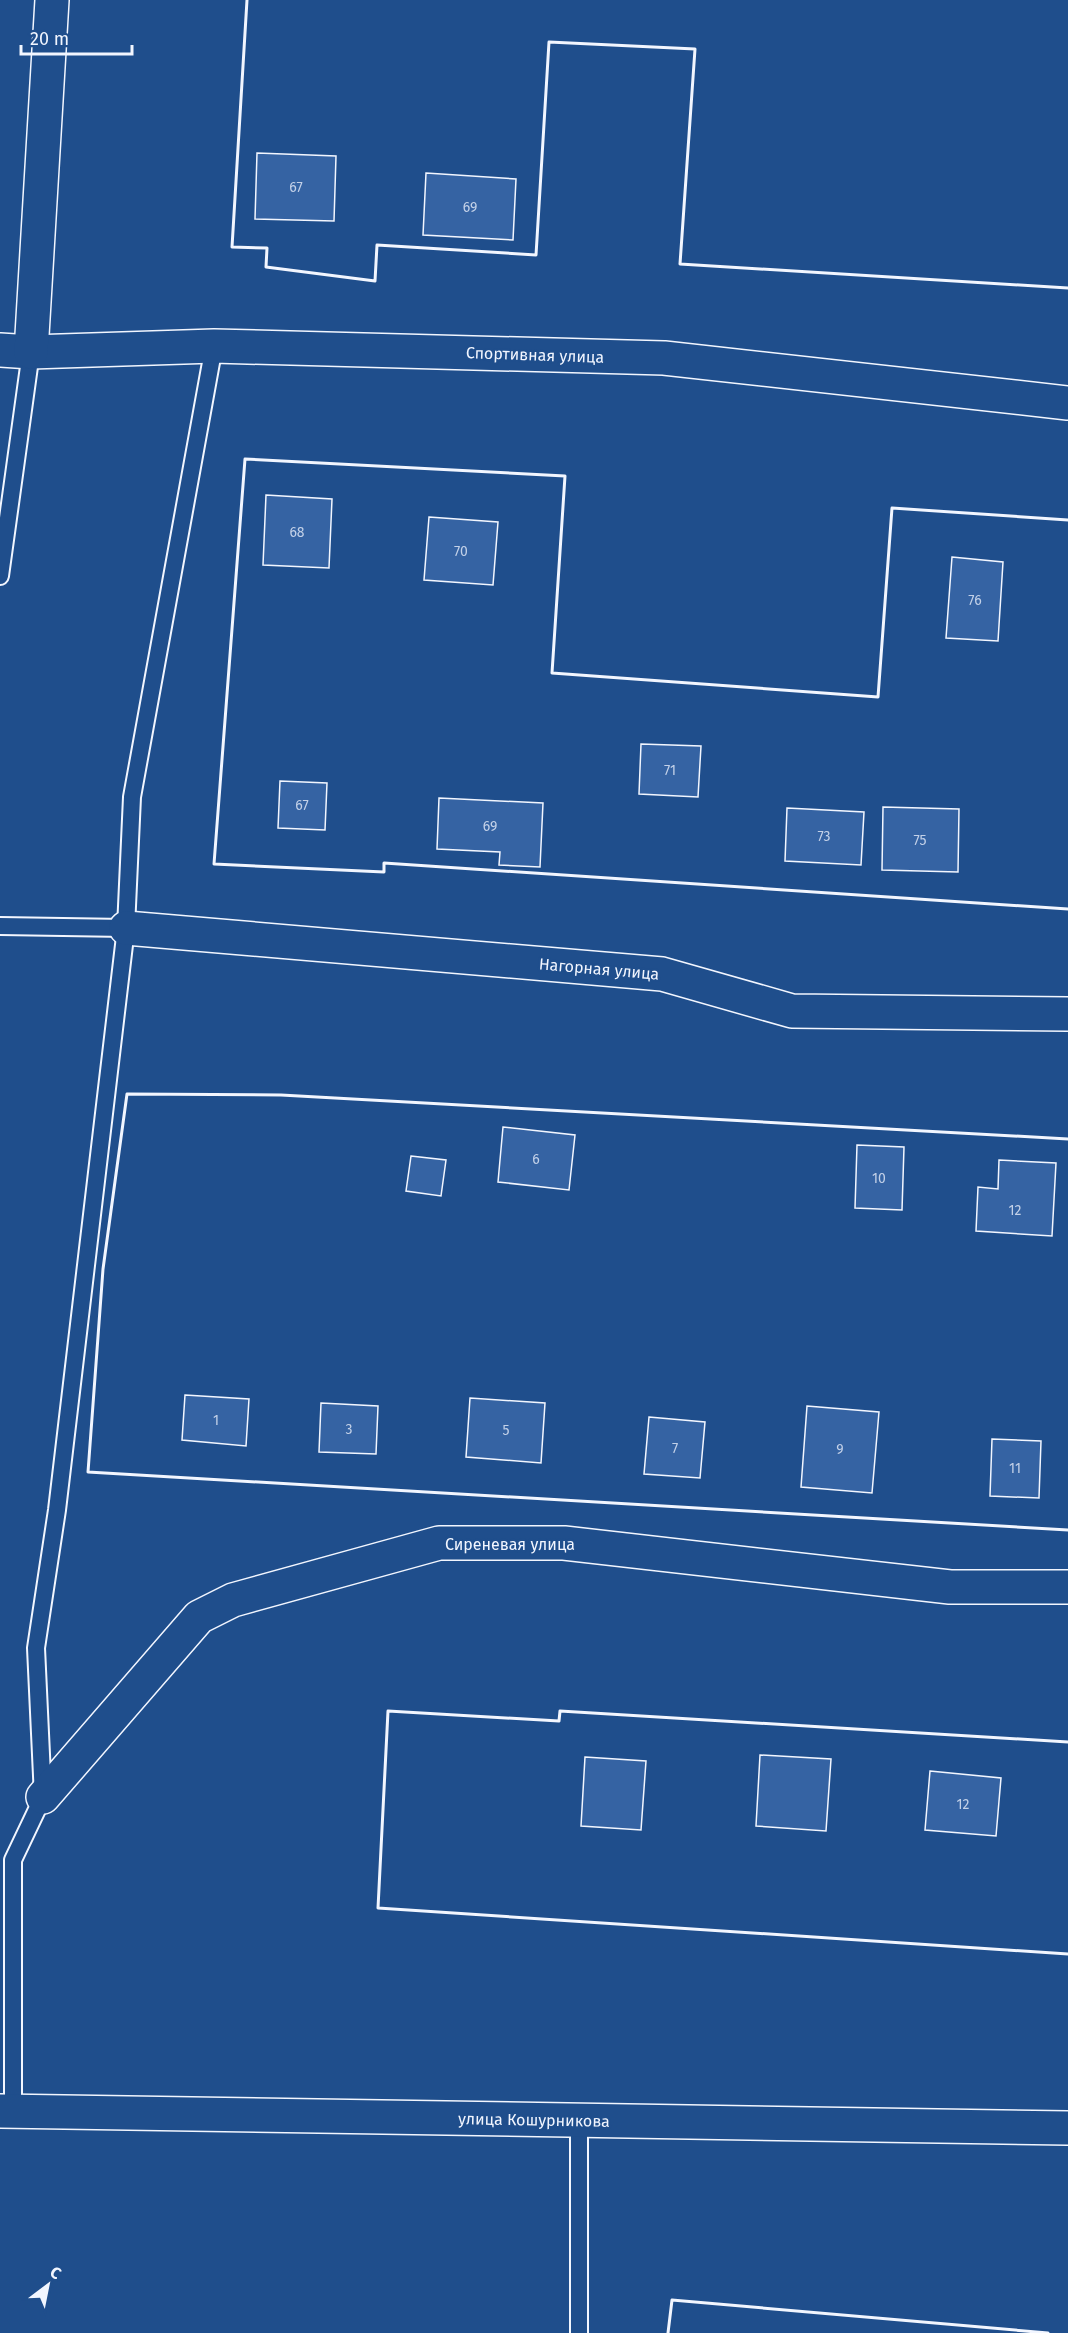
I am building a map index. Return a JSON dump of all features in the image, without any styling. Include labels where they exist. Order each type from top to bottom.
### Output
[{"type":"street","points":[[16,351],[52,0]]},
{"type":"street","name":"Спортивная улица","points":[[16,351],[214,346],[664,358],[1068,403]]},
{"type":"street","name":"Нагорная улица","points":[[126,928],[662,974],[792,1011],[1068,1014]]},
{"type":"street","name":"Сиреневая улица","points":[[43,1797],[199,1617],[233,1600],[439,1543],[564,1543],[950,1587],[1068,1587]]},
{"type":"street","name":"улица Кошурникова","points":[[7,2111],[1068,2128]]},
{"type":"lane","points":[[7,2111],[13,1860],[43,1797],[36,1648],[58,1498],[126,928],[132,797],[214,346]]},
{"type":"lane","points":[[0,576],[16,351]]},
{"type":"lane","points":[[0,926],[126,928]]},
{"type":"lane","points":[[579,2121],[579,2333]]},
{"type":"building","points":[[257,153],[336,156],[334,221],[255,219]]},
{"type":"building","points":[[426,173],[516,179],[513,240],[423,235]]},
{"type":"building","points":[[266,495],[332,499],[329,568],[263,565]]},
{"type":"building","points":[[429,517],[498,522],[493,585],[424,580]]},
{"type":"building","points":[[952,557],[1003,562],[998,641],[946,638]]},
{"type":"building","points":[[641,744],[701,746],[698,797],[639,794]]},
{"type":"building","points":[[280,781],[327,783],[325,830],[278,828]]},
{"type":"building","points":[[439,798],[543,803],[540,867],[499,865],[500,852],[437,849]]},
{"type":"building","points":[[883,807],[959,809],[958,872],[882,870]]},
{"type":"building","points":[[787,808],[864,812],[861,865],[785,861]]},
{"type":"building","points":[[503,1127],[575,1135],[569,1190],[498,1182]]},
{"type":"building","points":[[857,1145],[904,1147],[902,1210],[855,1208]]},
{"type":"building","points":[[411,1156],[446,1160],[441,1196],[406,1191]]},
{"type":"building","points":[[999,1160],[1056,1163],[1052,1236],[976,1231],[978,1187],[998,1189]]},
{"type":"building","points":[[185,1395],[249,1399],[246,1446],[182,1440]]},
{"type":"building","points":[[470,1398],[545,1403],[541,1463],[466,1457]]},
{"type":"building","points":[[321,1403],[378,1406],[376,1454],[319,1452]]},
{"type":"building","points":[[807,1406],[879,1412],[872,1493],[801,1487]]},
{"type":"building","points":[[649,1417],[705,1422],[700,1478],[644,1474]]},
{"type":"building","points":[[992,1439],[1041,1441],[1039,1498],[990,1496]]},
{"type":"building","points":[[760,1755],[831,1759],[826,1831],[756,1826]]},
{"type":"building","points":[[585,1757],[646,1761],[641,1830],[581,1826]]},
{"type":"building","points":[[930,1771],[1001,1778],[996,1836],[925,1830]]},
{"type":"wall","points":[[247,0],[232,247],[267,248],[266,267],[375,281],[377,245],[536,255],[549,42],[695,49],[680,264],[1068,288]]},
{"type":"wall","points":[[1068,520],[892,508],[878,697],[552,673],[565,476],[245,459],[214,864],[384,872],[384,863],[1068,909]]},
{"type":"wall","points":[[1068,1139],[281,1095],[127,1094],[103,1269],[88,1472],[1068,1530]]},
{"type":"wall","points":[[1068,1742],[560,1711],[559,1721],[388,1711],[378,1908],[1068,1954]]},
{"type":"wall","points":[[668,2333],[672,2300],[1048,2333]]}]
